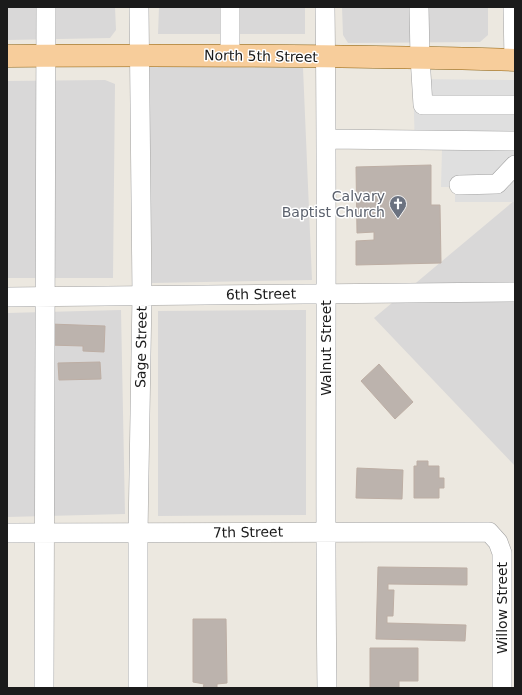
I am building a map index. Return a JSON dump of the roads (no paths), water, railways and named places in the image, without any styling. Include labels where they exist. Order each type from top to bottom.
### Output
[{"type":"main road","name":"North 5th Street","points":[[7,56],[139,55],[420,57],[514,60]]},
{"type":"street","points":[[44,688],[46,7]]},
{"type":"street","name":"Sage Street","points":[[138,688],[138,534],[142,296],[139,7]]},
{"type":"street","points":[[230,7],[230,56]]},
{"type":"street","name":"Walnut Street","points":[[325,7],[325,531],[327,688]]},
{"type":"street","points":[[419,7],[423,105],[515,105]]},
{"type":"street","points":[[513,7],[514,60]]},
{"type":"street","points":[[326,139],[515,141]]},
{"type":"street","points":[[458,184],[497,184],[515,165]]},
{"type":"street","name":"6th Street","points":[[7,297],[515,292]]},
{"type":"street","name":"7th Street","points":[[7,533],[138,534],[325,531],[489,532]]},
{"type":"street","name":"Willow Street","points":[[489,532],[498,542],[502,553],[502,688]]},
{"type":"place","name":"Calvary Baptist Church","points":[[398,219]]}]
